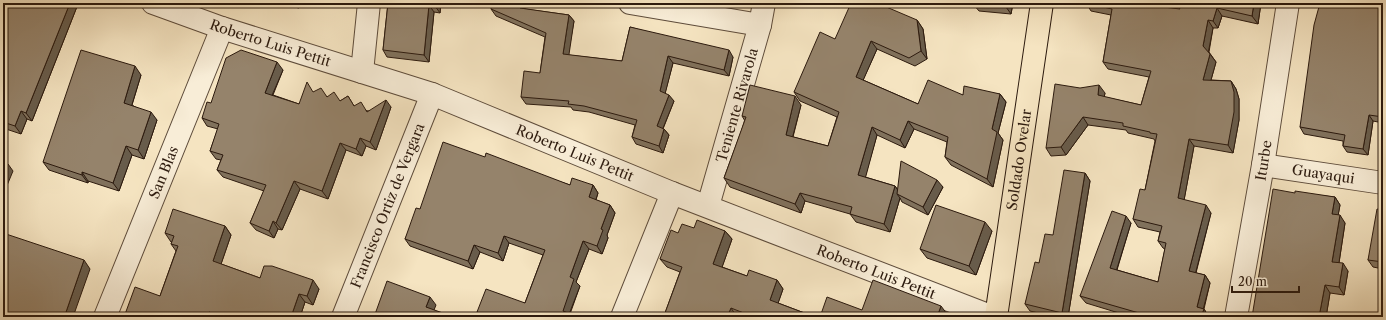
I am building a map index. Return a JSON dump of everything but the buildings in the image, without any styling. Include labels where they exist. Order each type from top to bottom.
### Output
[{"type":"main road","name":"Soldado Ovelar","points":[[994,317],[1042,3]]},
{"type":"street","name":"Roberto Luis Pettit","points":[[153,3],[222,28],[432,94],[672,193],[994,317]]},
{"type":"street","points":[[362,72],[369,3]]},
{"type":"street","points":[[630,3],[760,25]]},
{"type":"street","name":"Teniente Rivarola","points":[[708,206],[760,25],[764,3]]},
{"type":"street","name":"Iturbe","points":[[1236,317],[1263,165],[1288,3]]},
{"type":"street","name":"San Blas","points":[[105,317],[222,28]]},
{"type":"street","name":"Francisco Ortiz de Vergara","points":[[343,317],[432,94]]},
{"type":"street","name":"Guayaqui","points":[[1263,165],[1383,183]]},
{"type":"street","points":[[622,317],[672,193]]}]
